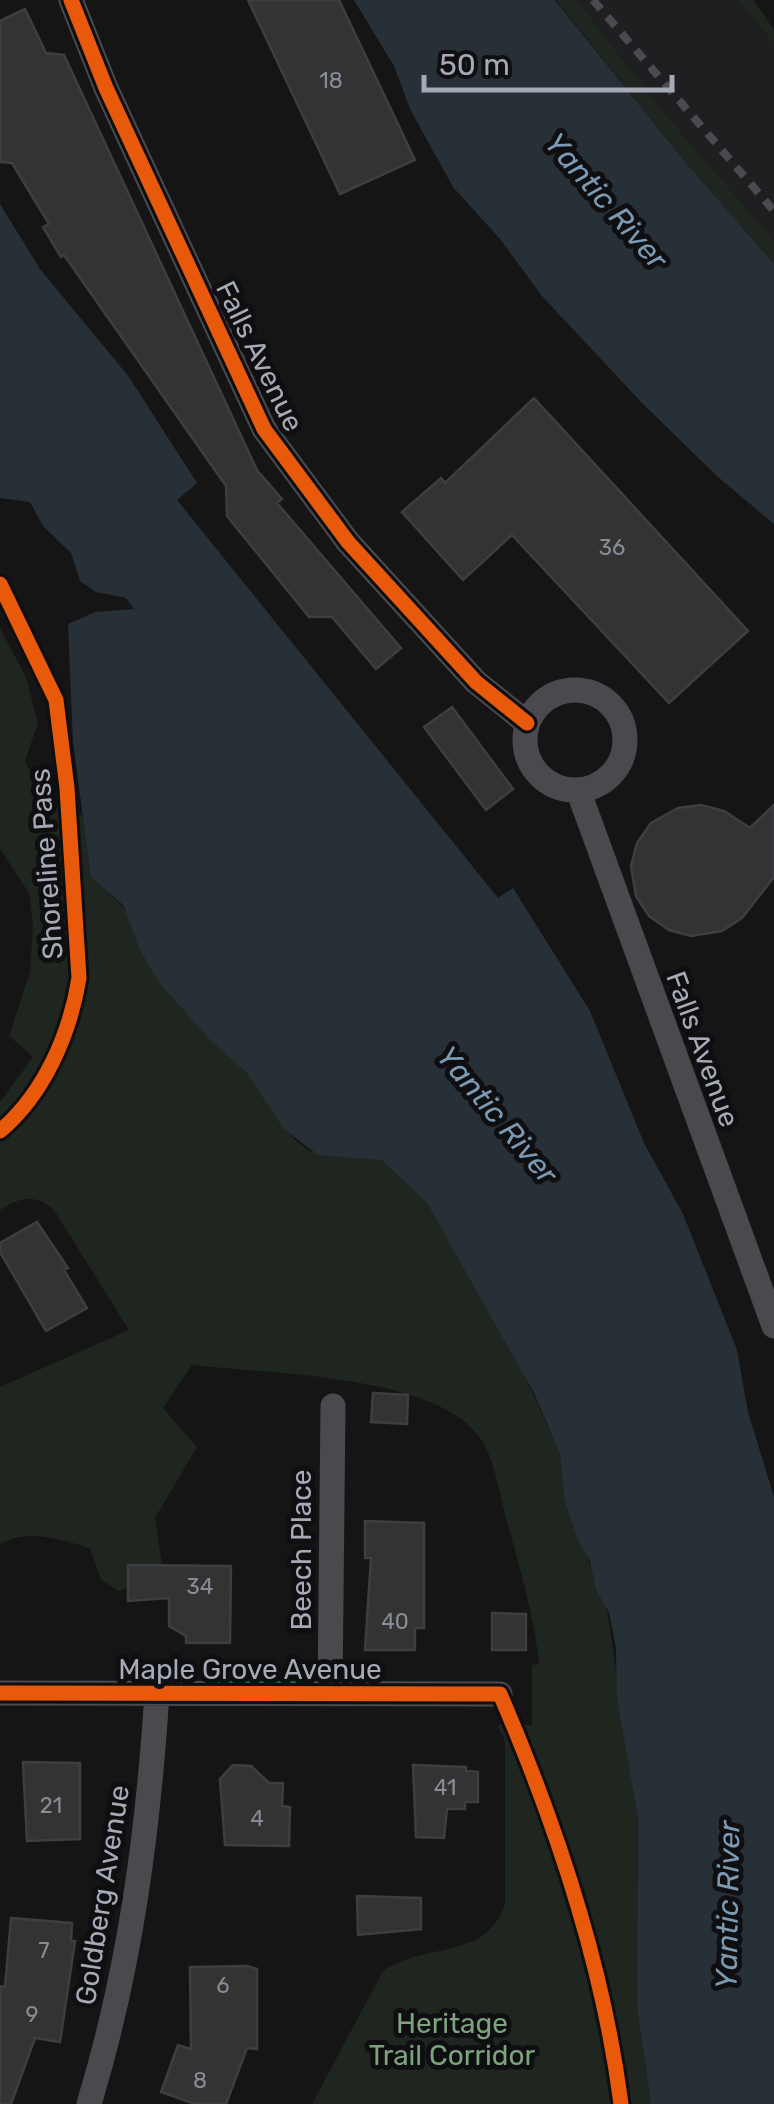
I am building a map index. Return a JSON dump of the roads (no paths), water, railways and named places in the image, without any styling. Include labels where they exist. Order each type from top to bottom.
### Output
[{"type":"street","name":"Falls Avenue","points":[[71,0],[114,104],[273,444],[348,542],[476,682],[527,723]]},
{"type":"street","points":[[561,691],[593,693],[618,714],[624,729],[622,758],[605,780],[578,790],[564,789],[539,776],[526,752],[527,723],[535,709],[561,691]]},
{"type":"street","name":"Falls Avenue","points":[[578,790],[774,1326]]},
{"type":"street","name":"Beech Place","points":[[330,1694],[332,1406]]},
{"type":"street","name":"Maple Grove Avenue","points":[[0,1694],[500,1694]]},
{"type":"street","name":"Goldberg Avenue","points":[[89,2104],[112,2024],[137,1904],[158,1694]]},
{"type":"water","name":"Yantic River","points":[[354,0],[555,0],[681,157],[774,264],[774,524],[718,477],[643,404],[542,296],[500,239],[453,187],[410,109],[394,66]]},
{"type":"water","name":"Yantic River","points":[[0,204],[40,269],[129,377],[197,483],[177,500],[498,898],[513,888],[590,1011],[644,1143],[683,1214],[737,1350],[748,1412],[774,1497],[774,2104],[651,2104],[637,2007],[638,1818],[617,1698],[616,1648],[609,1612],[596,1590],[590,1561],[577,1538],[564,1498],[560,1454],[534,1393],[427,1203],[382,1160],[318,1155],[284,1129],[246,1072],[210,1040],[158,981],[139,948],[124,906],[91,877],[73,742],[68,624],[95,612],[134,609],[126,598],[96,592],[80,581],[71,553],[43,526],[30,502],[0,498]]},
{"type":"railway","points":[[593,0],[774,211]]},
{"type":"park label","name":"Heritage Trail Corridor","points":[[452,2039]]}]
